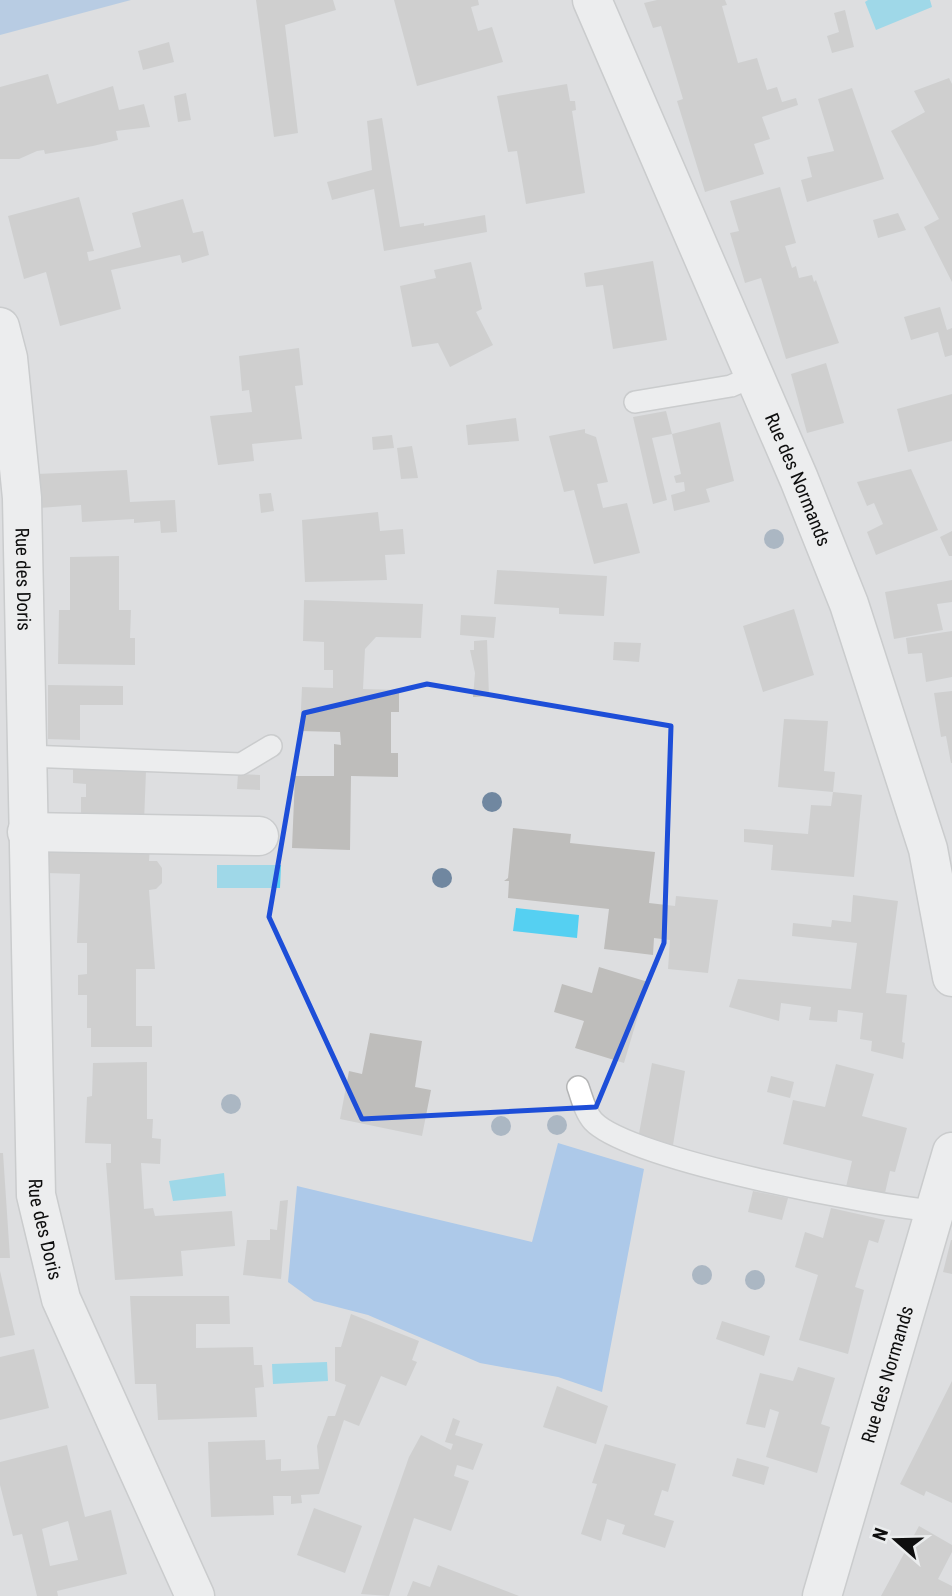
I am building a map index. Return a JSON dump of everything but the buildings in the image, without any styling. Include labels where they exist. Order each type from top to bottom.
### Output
[{"type":"street","name":"Rue des Normands","points":[[592,0],[849,604],[928,849],[952,977]]},
{"type":"street","name":"Rue des Doris","points":[[0,327],[8,358],[22,498],[36,1195],[61,1300],[195,1596]]},
{"type":"street","points":[[27,832],[259,836]]},
{"type":"street","name":"Rue des Normands","points":[[822,1596],[952,1152]]},
{"type":"street","points":[[205,1596],[222,1596]]},
{"type":"lane","points":[[635,402],[731,386],[754,376]]},
{"type":"lane","points":[[26,756],[241,764],[271,746]]},
{"type":"lane","points":[[578,1087],[593,1121],[618,1138],[667,1156],[796,1186],[936,1211]]},
{"type":"highlighted area","points":[[427,684],[671,726],[664,943],[596,1107],[362,1119],[269,917],[304,713]]},
{"type":"shaded area","points":[[0,0],[131,0],[0,35]]},
{"type":"shaded area","points":[[930,0],[932,7],[876,30],[865,2]]},
{"type":"shaded area","points":[[217,865],[281,865],[280,888],[217,888]]},
{"type":"shaded area","points":[[516,908],[579,915],[577,938],[513,931]]},
{"type":"shaded area","points":[[558,1143],[644,1169],[602,1392],[558,1377],[480,1363],[368,1315],[314,1301],[288,1282],[297,1186],[532,1242]]},
{"type":"shaded area","points":[[224,1173],[226,1196],[173,1201],[169,1181]]},
{"type":"shaded area","points":[[327,1362],[328,1381],[273,1384],[272,1364]]}]
